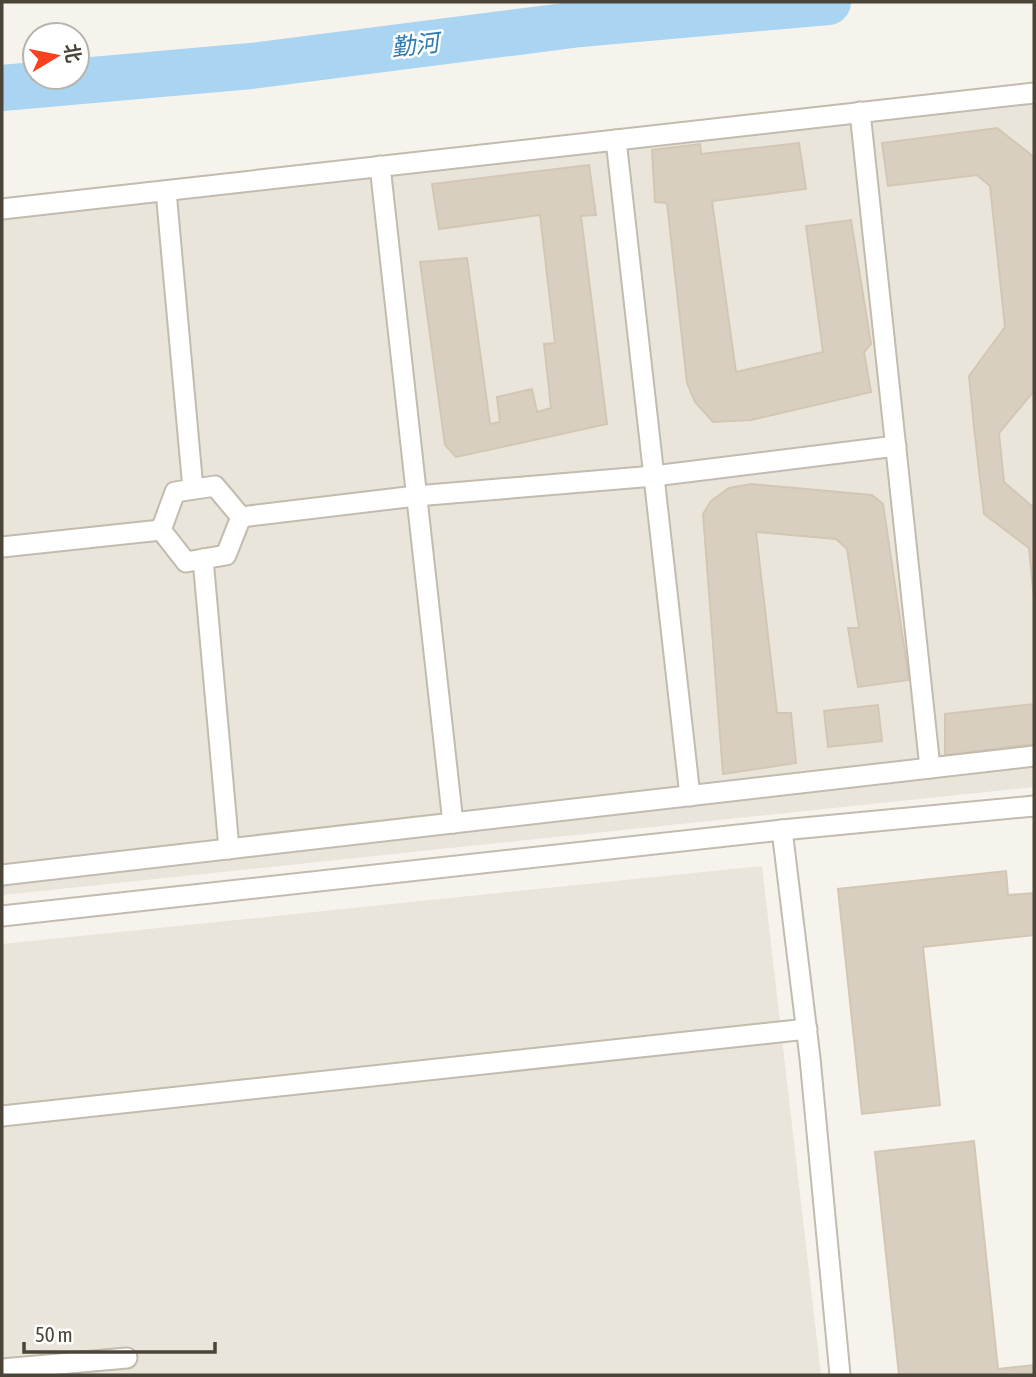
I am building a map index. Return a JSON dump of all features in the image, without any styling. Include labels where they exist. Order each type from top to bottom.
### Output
[{"type":"street","points":[[2,209],[1034,93]]},
{"type":"street","points":[[860,112],[930,768]]},
{"type":"street","points":[[616,140],[690,796]]},
{"type":"street","points":[[380,166],[453,823]]},
{"type":"street","points":[[166,191],[193,489]]},
{"type":"street","points":[[241,517],[416,496],[654,476],[896,446]]},
{"type":"street","points":[[161,530],[175,492],[193,489],[215,486],[241,517]]},
{"type":"street","points":[[161,530],[186,562],[226,555],[241,517]]},
{"type":"street","points":[[2,547],[161,530]]},
{"type":"street","points":[[203,559],[229,849]]},
{"type":"street","points":[[2,875],[1034,757]]},
{"type":"street","points":[[2,916],[782,830],[1034,806]]},
{"type":"street","points":[[782,830],[807,1029],[840,1375]]},
{"type":"street","points":[[2,1116],[807,1029]]},
{"type":"street","points":[[2,1368],[127,1359]]},
{"type":"shaded area","points":[[1034,103],[1034,787],[2,895],[2,209],[616,140]]},
{"type":"shaded area","points":[[762,866],[821,1375],[2,1375],[2,944]]},
{"type":"building","points":[[997,128],[1034,157],[1034,391],[999,433],[1004,482],[1034,508],[1034,599],[1029,548],[984,514],[974,427],[969,376],[1005,327],[990,186],[977,175],[888,186],[882,143]]},
{"type":"building","points":[[799,143],[806,189],[712,201],[736,372],[823,352],[806,226],[851,220],[871,344],[864,352],[871,392],[751,420],[713,422],[695,402],[687,383],[667,203],[655,202],[652,150],[700,144],[701,154]]},
{"type":"building","points":[[589,165],[596,215],[581,216],[607,424],[456,457],[445,445],[420,262],[467,258],[490,424],[500,422],[497,397],[532,389],[537,412],[551,408],[544,344],[555,343],[540,215],[439,229],[432,184]]},
{"type":"building","points":[[751,484],[872,495],[883,504],[909,680],[858,687],[848,628],[859,628],[847,549],[836,539],[756,532],[777,713],[791,713],[796,763],[723,774],[703,514],[711,501],[729,488]]},
{"type":"building","points":[[1034,704],[1034,744],[945,755],[945,714]]},
{"type":"building","points":[[878,705],[882,741],[828,747],[824,711]]},
{"type":"building","points":[[1006,871],[1008,895],[1034,893],[1034,935],[923,947],[940,1105],[862,1114],[838,889]]},
{"type":"building","points":[[974,1141],[998,1369],[1034,1365],[1034,1375],[899,1375],[875,1152]]},
{"type":"waterway","name":"勤河","points":[[2,88],[251,66],[580,24],[828,2]]}]
